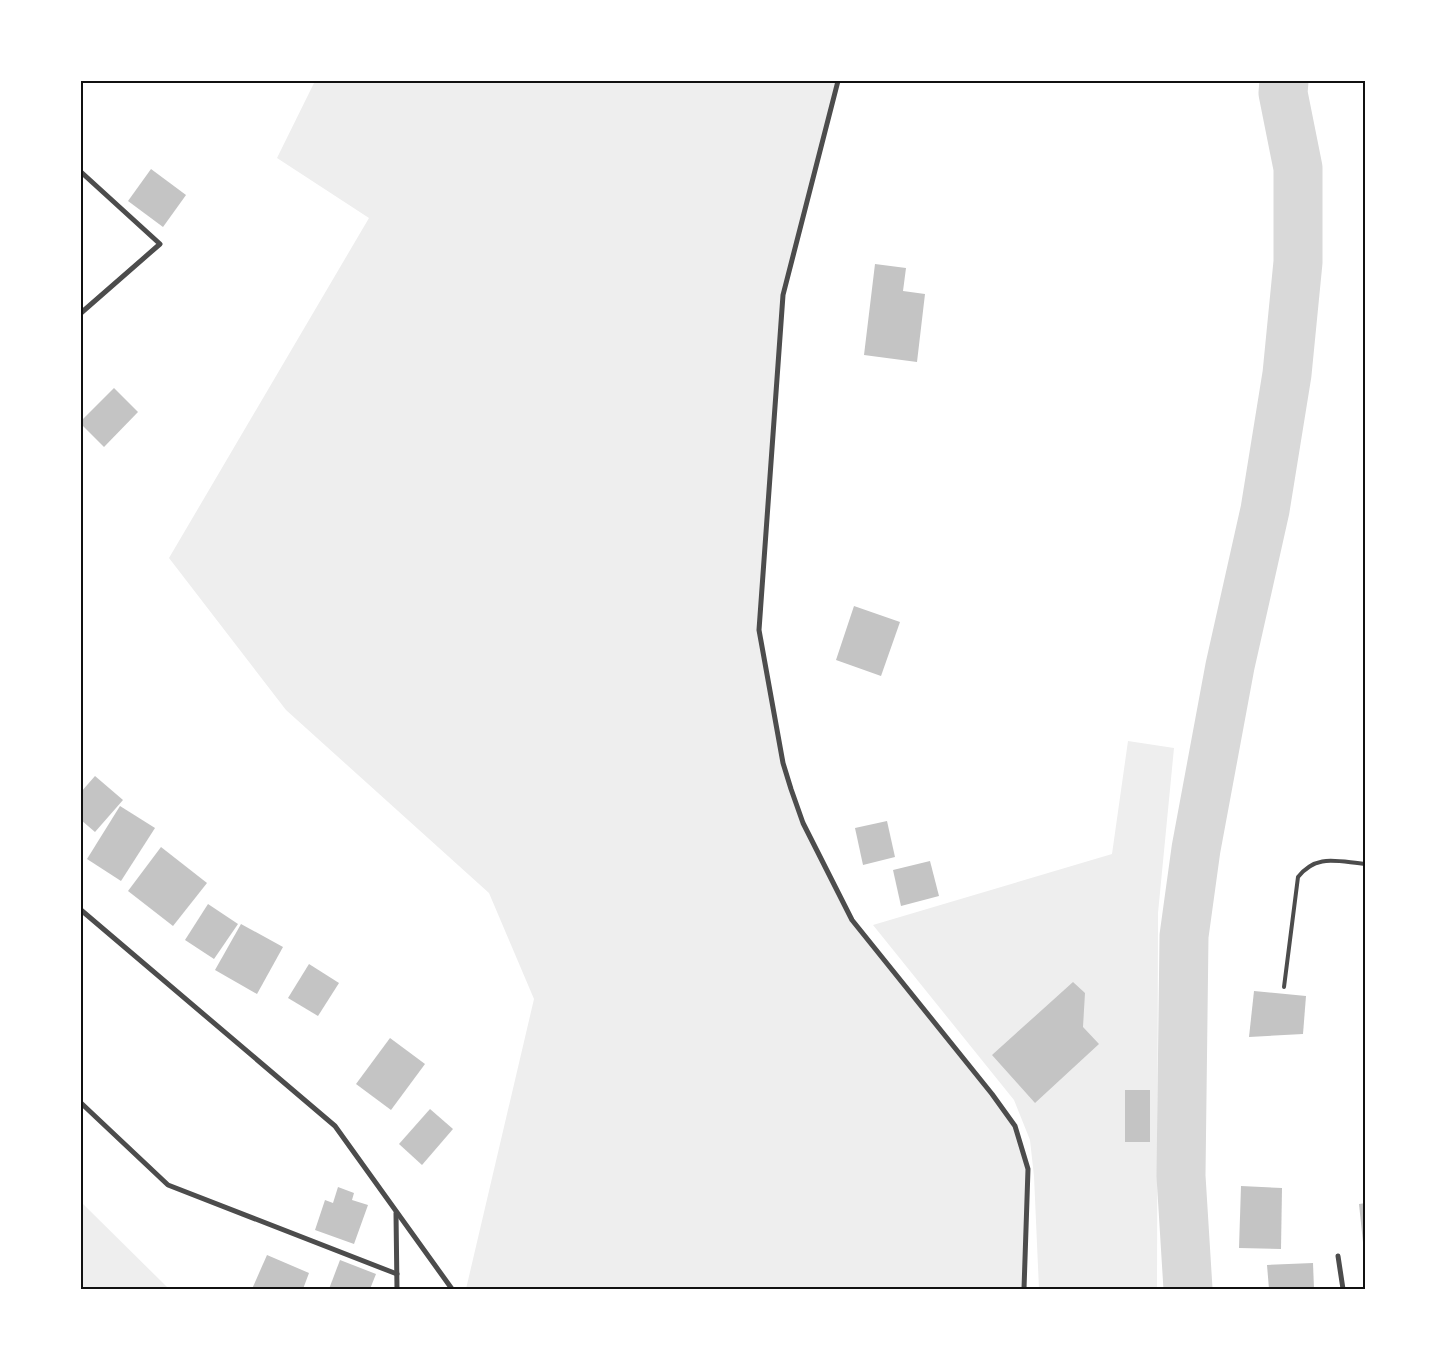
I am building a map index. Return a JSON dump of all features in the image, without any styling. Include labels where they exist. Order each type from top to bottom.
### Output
[{"type":"street","points":[[838,81],[783,296],[759,630],[783,763],[794,798],[803,824],[852,920],[992,1094],[1015,1126],[1028,1169],[1024,1289]]},
{"type":"street","points":[[81,172],[160,244],[81,313]]},
{"type":"street","points":[[81,910],[335,1126],[452,1289]]},
{"type":"street","points":[[81,1104],[168,1185],[397,1274]]},
{"type":"street","points":[[396,1213],[397,1289]]},
{"type":"street","points":[[1338,1256],[1343,1289]]},
{"type":"lane","points":[[1284,987],[1298,877],[1308,865],[1323,861],[1366,864]]},
{"type":"shaded area","points":[[315,81],[838,81],[783,295],[759,631],[783,763],[803,823],[852,920],[1015,1126],[1028,1169],[1024,1289],[466,1289],[534,999],[489,893],[286,710],[169,558],[369,218],[277,158]]},
{"type":"shaded area","points":[[1128,741],[1174,748],[1158,913],[1157,1289],[1039,1289],[1034,1176],[1030,1140],[1014,1100],[873,925],[1112,854]]},
{"type":"shaded area","points":[[81,1202],[169,1289],[81,1289]]},
{"type":"building","points":[[151,169],[186,195],[163,227],[128,201]]},
{"type":"building","points":[[875,264],[906,268],[903,291],[925,294],[917,362],[864,355]]},
{"type":"building","points":[[114,388],[138,412],[104,447],[81,424],[81,421]]},
{"type":"building","points":[[854,606],[900,622],[881,676],[836,660]]},
{"type":"building","points":[[95,776],[123,800],[95,832],[81,820],[81,792]]},
{"type":"building","points":[[120,806],[155,828],[121,881],[87,859]]},
{"type":"building","points":[[887,821],[895,857],[863,865],[855,828]]},
{"type":"building","points":[[161,847],[207,883],[173,926],[128,891]]},
{"type":"building","points":[[930,861],[939,896],[901,906],[893,870]]},
{"type":"building","points":[[208,904],[238,924],[214,959],[185,940]]},
{"type":"building","points":[[241,924],[283,947],[257,994],[215,970]]},
{"type":"building","points":[[309,964],[339,983],[318,1016],[288,998]]},
{"type":"building","points":[[1073,982],[1085,993],[1083,1027],[1099,1044],[1035,1103],[992,1055]]},
{"type":"building","points":[[1254,991],[1306,996],[1303,1034],[1249,1037]]},
{"type":"building","points":[[390,1038],[425,1064],[391,1110],[356,1084]]},
{"type":"building","points":[[1125,1090],[1150,1090],[1150,1142],[1125,1142]]},
{"type":"building","points":[[430,1109],[453,1129],[422,1165],[399,1144]]},
{"type":"building","points":[[1241,1186],[1282,1188],[1281,1249],[1239,1248]]},
{"type":"building","points":[[338,1187],[354,1193],[352,1200],[368,1205],[354,1244],[315,1230],[325,1200],[333,1203]]},
{"type":"building","points":[[1366,1203],[1366,1252],[1364,1252],[1359,1204]]},
{"type":"building","points":[[267,1255],[309,1273],[303,1289],[252,1289]]},
{"type":"building","points":[[340,1260],[376,1274],[370,1289],[329,1289]]},
{"type":"building","points":[[1313,1263],[1314,1289],[1269,1289],[1267,1265]]},
{"type":"waterway","points":[[1188,1289],[1181,1176],[1184,936],[1196,849],[1230,666],[1265,510],[1287,374],[1298,262],[1298,168],[1283,93],[1284,81]]}]
